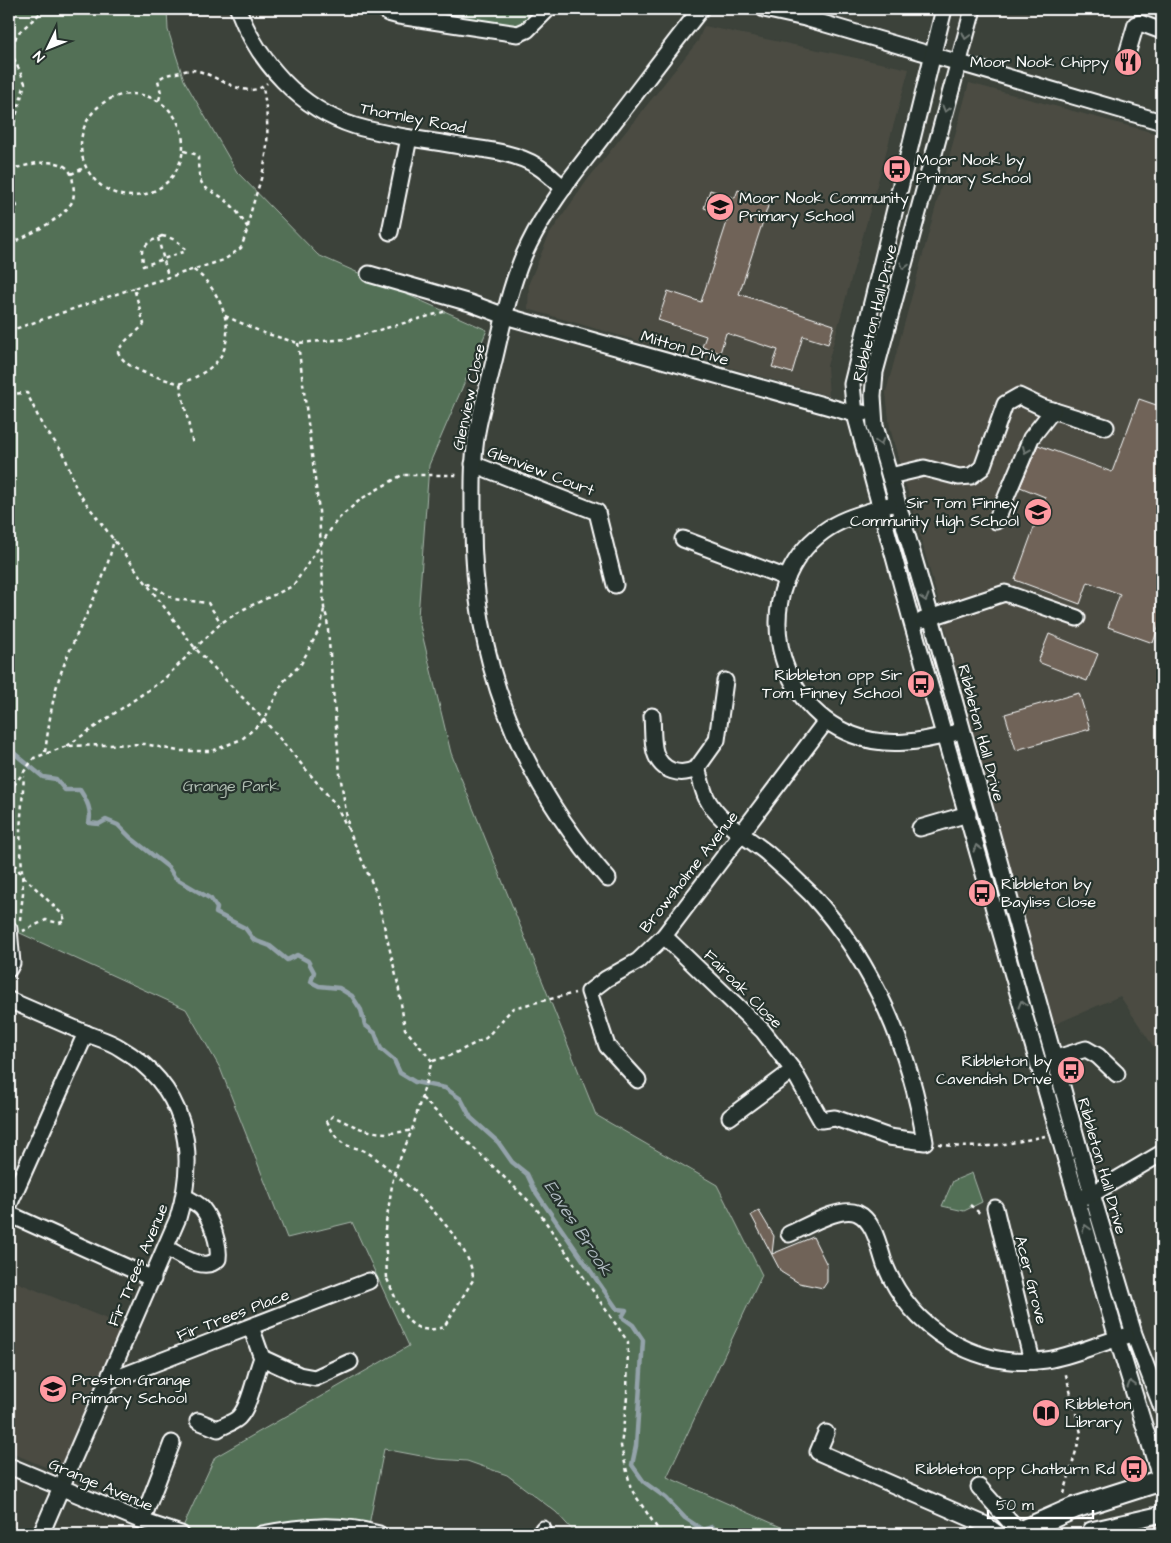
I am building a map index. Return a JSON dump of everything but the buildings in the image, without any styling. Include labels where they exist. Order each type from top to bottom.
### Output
[{"type":"main road","points":[[1017,1533],[1052,1523],[1162,1480]]},
{"type":"street","name":"Thornley Road","points":[[238,9],[251,39],[276,74],[296,93],[322,111],[354,126],[409,138],[510,155],[537,166],[564,188]]},
{"type":"street","points":[[385,9],[388,13],[399,16],[518,34],[527,30],[548,9]]},
{"type":"street","name":"Glenview Close","points":[[608,879],[571,834],[551,803],[518,740],[496,686],[481,630],[475,588],[473,470],[477,431],[512,288],[529,245],[564,188],[701,9]]},
{"type":"street","points":[[764,9],[806,13],[933,56],[1161,117]]},
{"type":"street","name":"Ribbleton Hall Drive","points":[[944,9],[852,384],[856,414],[912,623],[1059,1133],[1085,1197],[1134,1334],[1156,1370],[1162,1408]]},
{"type":"street","name":"Ribbleton Hall Drive","points":[[973,9],[875,372],[875,426],[931,617],[1046,1031],[1117,1338],[1162,1480]]},
{"type":"street","points":[[1128,51],[1136,24],[1140,23],[1162,31]]},
{"type":"street","points":[[390,232],[409,138]]},
{"type":"street","name":"Mitton Drive","points":[[369,274],[470,303],[505,316],[856,414]]},
{"type":"street","points":[[890,476],[924,468],[959,477],[971,476],[982,468],[1005,404],[1019,396],[1053,410],[1106,427]]},
{"type":"street","points":[[996,521],[1032,438],[1053,410]]},
{"type":"street","points":[[856,414],[874,411]]},
{"type":"street","name":"Glenview Court","points":[[473,470],[597,512],[616,585]]},
{"type":"street","points":[[897,502],[847,518],[822,533],[802,554],[787,578],[778,607],[780,653],[787,673],[797,691],[826,721],[853,735],[883,742],[914,742],[962,730]]},
{"type":"street","points":[[683,539],[787,578]]},
{"type":"street","points":[[912,623],[1005,593],[1077,618]]},
{"type":"street","points":[[652,716],[654,746],[661,763],[667,768],[680,773],[688,773],[697,768],[716,740],[725,681]]},
{"type":"street","name":"Browsholme Avenue","points":[[589,992],[606,979],[638,961],[664,936],[826,721]]},
{"type":"street","points":[[697,768],[706,797],[725,821],[784,868],[811,894],[840,930],[866,968],[893,1022],[921,1114],[925,1142]]},
{"type":"street","points":[[920,828],[968,814]]},
{"type":"street","points":[[9,970],[12,963],[10,933]]},
{"type":"street","name":"Fairoak Close","points":[[664,936],[763,1031],[793,1070],[821,1120],[835,1118],[889,1138],[925,1142]]},
{"type":"street","points":[[589,992],[606,1046],[638,1080]]},
{"type":"street","name":"Fir Trees Avenue","points":[[9,1000],[120,1047],[155,1074],[178,1108],[186,1136],[185,1197],[153,1279],[41,1534]]},
{"type":"street","points":[[1031,1035],[1046,1031]]},
{"type":"street","points":[[9,1205],[86,1033]]},
{"type":"street","points":[[1053,1059],[1086,1048],[1098,1056],[1117,1074]]},
{"type":"street","points":[[730,1117],[793,1070]]},
{"type":"street","points":[[1085,1197],[1162,1153]]},
{"type":"street","points":[[166,1248],[201,1264],[208,1265],[218,1259],[219,1252],[208,1218],[202,1208],[185,1197]]},
{"type":"street","name":"Acer Grove","points":[[995,1208],[1032,1361]]},
{"type":"street","points":[[789,1234],[839,1212],[858,1214],[869,1223],[896,1287],[917,1316],[944,1338],[973,1353],[1002,1360],[1032,1361],[1061,1357],[1134,1334]]},
{"type":"street","points":[[9,1214],[153,1279]]},
{"type":"street","name":"Fir Trees Place","points":[[108,1380],[369,1281]]},
{"type":"street","points":[[250,1327],[262,1358],[299,1375],[315,1378],[350,1362]]},
{"type":"street","points":[[198,1421],[218,1428],[239,1418],[254,1385],[254,1376],[262,1358]]},
{"type":"street","points":[[826,1433],[818,1452],[977,1522],[998,1534]]},
{"type":"street","points":[[142,1522],[172,1443]]},
{"type":"street","name":"Grange Avenue","points":[[9,1466],[63,1487],[142,1522],[181,1534]]},
{"type":"street","points":[[979,1487],[1017,1533]]},
{"type":"street","points":[[1092,1534],[1091,1530],[1162,1514]]},
{"type":"street","points":[[262,1534],[316,1526],[379,1534]]},
{"type":"path","points":[[9,154],[14,124],[25,83],[11,52],[17,34],[45,9]]},
{"type":"path","points":[[159,100],[158,80],[163,75],[193,70],[248,90],[263,87],[276,74]]},
{"type":"path","points":[[9,331],[192,268],[224,260],[241,248],[248,228],[252,202],[266,157],[268,116],[263,87]]},
{"type":"path","points":[[130,92],[159,100],[179,121],[184,150],[173,178],[149,195],[119,196],[94,181],[86,167],[80,154],[83,125],[102,102],[130,92]]},
{"type":"path","points":[[184,150],[198,156],[198,176],[202,187],[232,205],[248,228]]},
{"type":"path","points":[[9,170],[40,161],[56,163],[69,170],[74,195],[71,204],[58,217],[9,245]]},
{"type":"path","points":[[71,174],[86,167]]},
{"type":"path","points":[[9,189],[17,206],[9,232]]},
{"type":"path","points":[[158,238],[168,276]]},
{"type":"path","points":[[158,238],[173,238],[181,243],[186,251],[143,266],[142,250],[149,242],[158,238]]},
{"type":"path","points":[[134,288],[144,324],[140,330],[122,341],[118,352],[122,360],[134,368],[180,384],[201,375],[219,359],[227,338],[225,316],[214,291],[202,275],[192,268]]},
{"type":"path","points":[[225,316],[264,334],[298,343],[347,339],[419,321],[470,303]]},
{"type":"path","points":[[9,792],[34,758],[45,752],[67,746],[145,744],[178,751],[212,750],[242,740],[264,720],[283,682],[301,664],[321,626],[324,608],[322,542],[298,343]]},
{"type":"path","points":[[180,384],[194,445]]},
{"type":"path","points":[[9,394],[27,393],[42,425],[64,454],[77,491],[194,648],[264,720],[336,805],[376,892],[396,976],[405,1029],[432,1061]]},
{"type":"path","points":[[67,746],[163,680],[221,623],[244,609],[293,586],[337,520],[361,499],[402,475],[473,470]]},
{"type":"path","points":[[45,752],[61,671],[94,602],[110,559],[114,539]]},
{"type":"path","points":[[146,582],[174,598],[208,603],[221,623]]},
{"type":"path","points":[[324,608],[327,618],[340,774],[349,831]]},
{"type":"path","points":[[10,933],[20,920],[22,875],[20,830],[24,774]]},
{"type":"path","points":[[9,857],[22,875],[62,915],[65,921],[59,923],[46,920],[10,933]]},
{"type":"path","points":[[432,1061],[450,1056],[486,1038],[513,1008],[571,993],[589,992]]},
{"type":"path","points":[[412,1130],[381,1134],[357,1128],[333,1116],[327,1121],[334,1136],[345,1146],[371,1155],[394,1173],[456,1237],[469,1260],[474,1272],[473,1280],[444,1327],[434,1330],[420,1329],[408,1322],[387,1279],[385,1228],[394,1173],[412,1130],[432,1061]]},
{"type":"path","points":[[422,1098],[536,1208],[628,1342],[627,1397],[621,1446],[631,1489],[661,1534]]},
{"type":"path","points":[[925,1142],[980,1148],[1059,1133]]},
{"type":"path","points":[[369,1281],[387,1279]]},
{"type":"path","points":[[1052,1523],[1081,1433],[1061,1357]]},
{"type":"shaded area","name":"Moor Nook Community Primary School","points":[[704,26],[909,69],[827,366],[829,396],[528,309],[529,283],[549,235],[588,179],[698,41]]},
{"type":"shaded area","name":"Sir Tom Finney Community High School","points":[[969,83],[1162,135],[1162,1060],[1120,996],[1051,1026],[937,596],[890,428],[886,392]]},
{"type":"shaded area","name":"Preston Grange Primary School","points":[[9,1279],[124,1326],[58,1472],[9,1452]]},
{"type":"green space","name":"Grange Park","points":[[9,9],[167,9],[168,30],[184,80],[237,172],[318,255],[487,330],[429,465],[418,617],[451,753],[596,1115],[717,1185],[762,1275],[667,1477],[797,1534],[576,1534],[556,1512],[507,1475],[467,1461],[437,1459],[384,1449],[369,1525],[286,1524],[245,1534],[195,1534],[181,1531],[215,1457],[409,1346],[352,1222],[287,1238],[220,1068],[186,1009],[9,928]]},
{"type":"green space","points":[[396,9],[540,9],[526,26],[516,27]]},
{"type":"green space","points":[[972,1173],[982,1202],[964,1211],[942,1206],[953,1181]]},
{"type":"waterway","name":"Eaves Brook","points":[[9,749],[43,777],[56,779],[65,790],[80,790],[88,806],[90,814],[89,823],[99,824],[106,820],[118,825],[131,838],[168,867],[175,878],[211,899],[217,908],[216,913],[245,928],[254,940],[270,946],[287,960],[297,955],[308,961],[314,972],[311,982],[319,986],[339,988],[352,996],[361,1010],[365,1025],[375,1033],[381,1049],[394,1060],[400,1073],[415,1082],[445,1088],[461,1099],[471,1118],[498,1142],[512,1162],[527,1174],[535,1191],[617,1309],[626,1310],[622,1317],[633,1325],[643,1340],[636,1446],[632,1465],[644,1482],[666,1498],[685,1518],[703,1530],[712,1527],[717,1534]]},
{"type":"place","name":"Moor Nook Chippy","points":[[1128,62]]},
{"type":"place","name":"Moor Nook by Primary School","points":[[897,169]]},
{"type":"place","name":"Moor Nook Community Primary School","points":[[720,207]]},
{"type":"place","name":"Sir Tom Finney Community High School","points":[[1038,512]]},
{"type":"place","name":"Ribbleton opp Sir Tom Finney School","points":[[921,684]]},
{"type":"place","name":"Ribbleton by Bayliss Close","points":[[982,893]]},
{"type":"place","name":"Ribbleton by Cavendish Drive","points":[[1071,1070]]},
{"type":"place","name":"Preston Grange Primary School","points":[[53,1389]]},
{"type":"place","name":"Ribbleton Library","points":[[1046,1413]]},
{"type":"place","name":"Ribbleton opp Chatburn Rd","points":[[1134,1469]]}]
